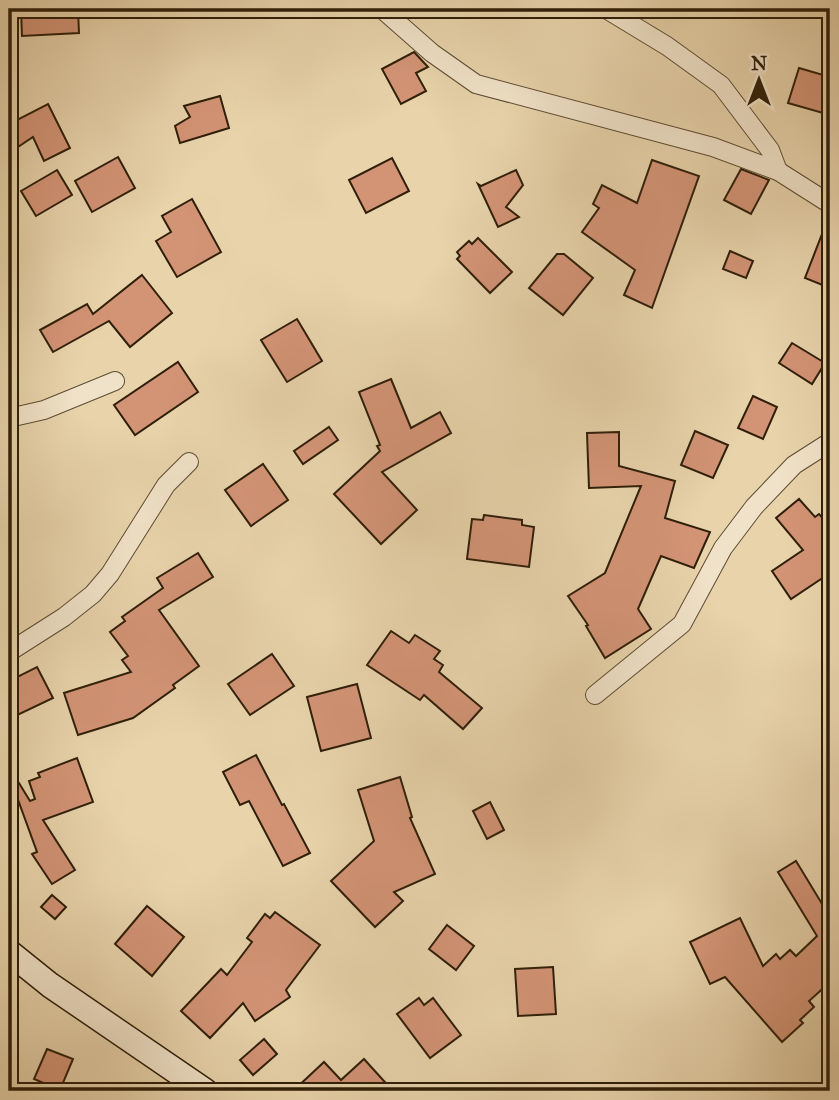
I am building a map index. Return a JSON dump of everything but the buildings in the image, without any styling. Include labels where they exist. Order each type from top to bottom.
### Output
[{"type":"main road","points":[[9,952],[51,985],[205,1091]]},
{"type":"street","points":[[382,9],[432,52],[476,84],[713,147],[778,171],[830,204]]},
{"type":"street","points":[[606,9],[667,46],[721,85],[770,150],[778,171]]},
{"type":"street","points":[[9,418],[44,410],[115,381]]},
{"type":"street","points":[[595,695],[682,624],[723,548],[754,507],[794,465],[830,442]]},
{"type":"street","points":[[9,652],[64,617],[93,594],[110,574],[166,485],[189,462]]}]
